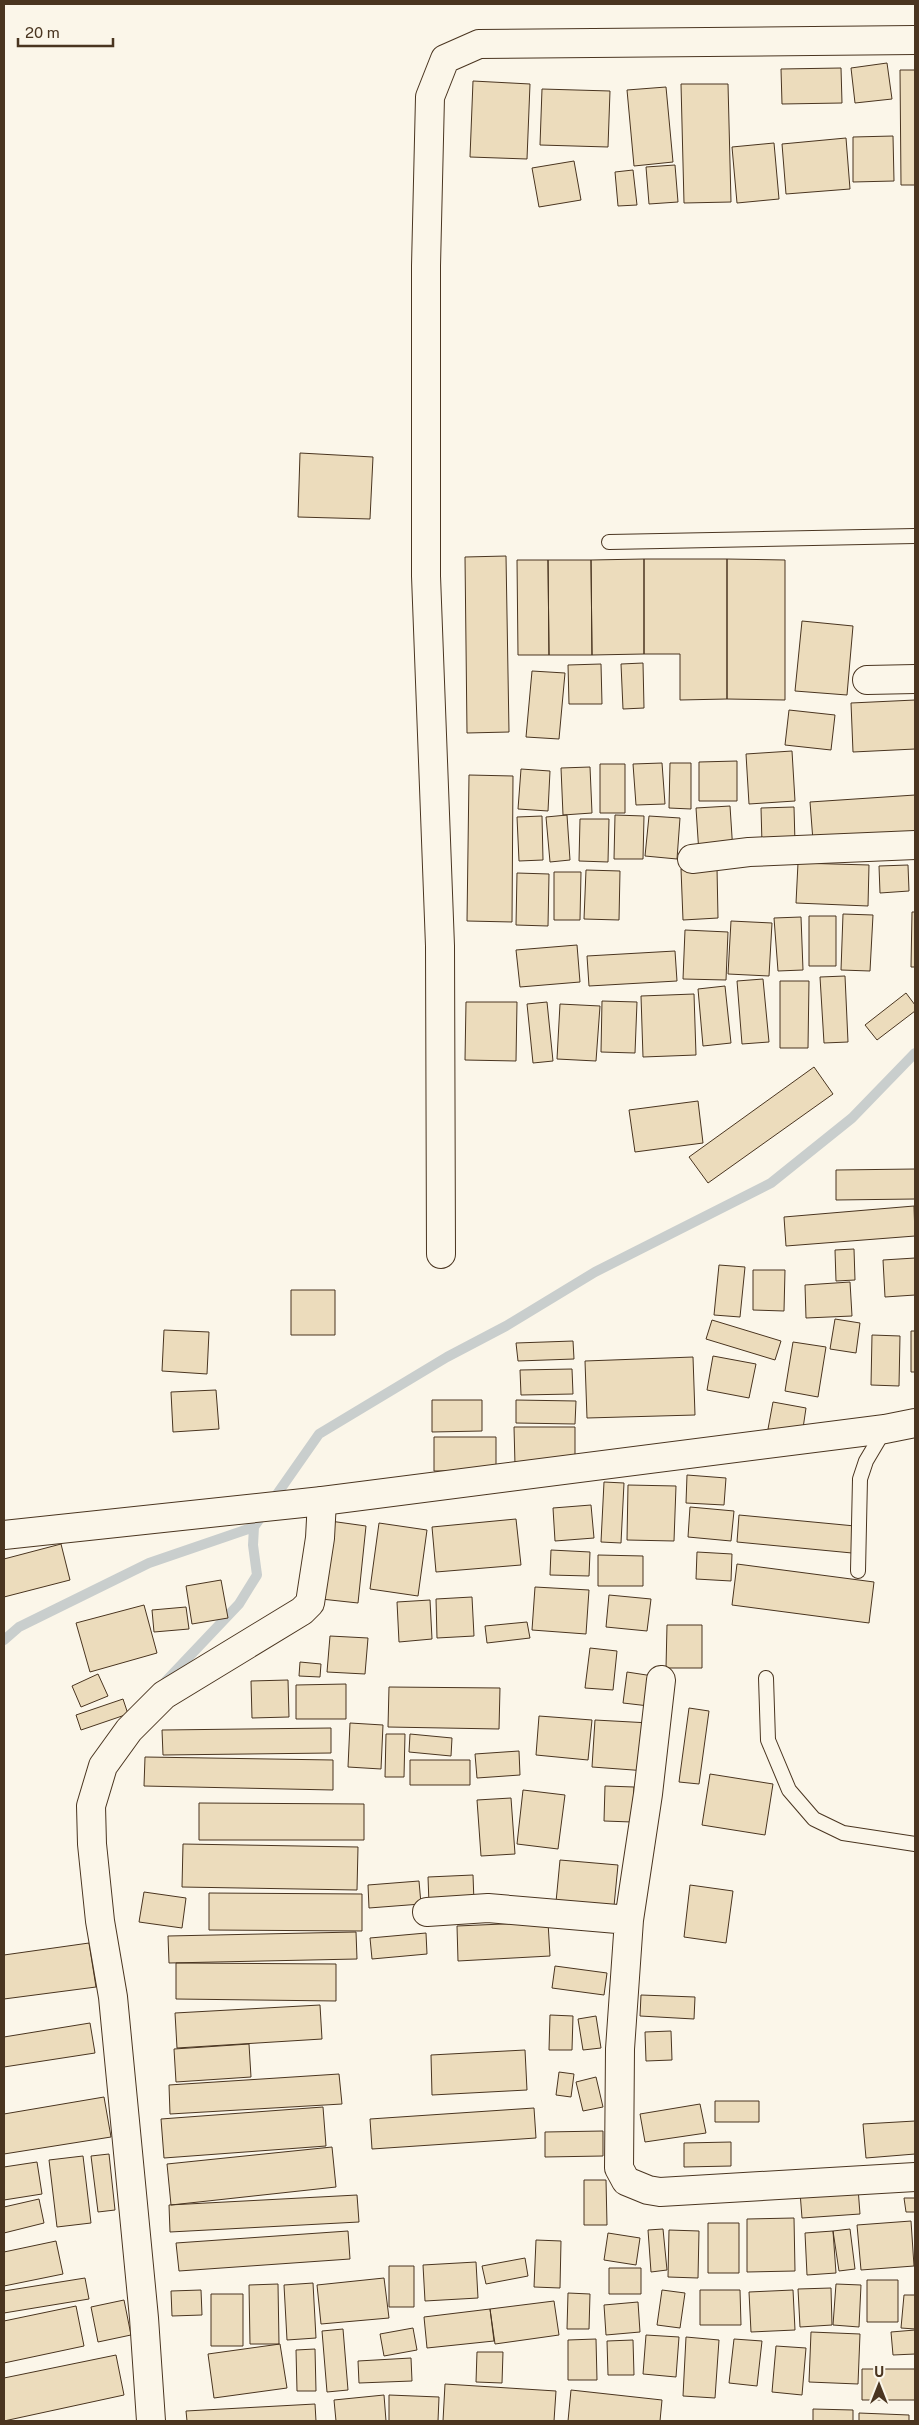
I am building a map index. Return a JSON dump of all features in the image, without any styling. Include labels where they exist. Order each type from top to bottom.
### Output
[{"type":"street","points":[[441,1254],[440,946],[426,576],[426,266],[430,97],[445,59],[479,44],[915,40]]},
{"type":"street","points":[[867,680],[915,679]]},
{"type":"street","points":[[692,859],[749,852],[915,845]]},
{"type":"street","points":[[4,1535],[322,1500],[885,1430],[915,1423]]},
{"type":"street","points":[[151,2421],[144,2318],[113,1997],[100,1921],[92,1844],[91,1806],[103,1766],[129,1730],[164,1695],[302,1611],[310,1603],[320,1538],[322,1500]]},
{"type":"street","points":[[661,1680],[648,1794],[629,1920],[620,2058],[619,2168],[626,2181],[648,2190],[660,2192],[915,2177]]},
{"type":"street","points":[[427,1912],[488,1908],[629,1920]]},
{"type":"lane","points":[[609,542],[915,536]]},
{"type":"lane","points":[[858,1570],[860,1479],[866,1461],[885,1430]]},
{"type":"lane","points":[[766,1678],[768,1740],[788,1790],[814,1819],[843,1833],[915,1844]]},
{"type":"building","points":[[887,63],[892,99],[855,103],[851,68]]},
{"type":"building","points":[[841,68],[842,103],[782,104],[781,69]]},
{"type":"building","points":[[900,70],[915,70],[915,185],[901,185]]},
{"type":"building","points":[[473,81],[530,84],[527,159],[470,157]]},
{"type":"building","points":[[681,84],[728,84],[731,202],[684,203]]},
{"type":"building","points":[[666,87],[673,162],[634,166],[627,90]]},
{"type":"building","points":[[542,89],[610,91],[608,147],[540,145]]},
{"type":"building","points":[[893,136],[894,181],[853,182],[853,137]]},
{"type":"building","points":[[846,138],[850,189],[786,194],[782,144]]},
{"type":"building","points":[[774,143],[779,199],[737,203],[732,147]]},
{"type":"building","points":[[574,161],[581,200],[539,207],[532,168]]},
{"type":"building","points":[[675,165],[678,202],[649,204],[646,167]]},
{"type":"building","points":[[633,170],[637,205],[618,206],[615,172]]},
{"type":"building","points":[[300,453],[373,457],[370,519],[298,517]]},
{"type":"building","points":[[506,556],[509,732],[467,733],[465,557]]},
{"type":"building","points":[[644,559],[727,559],[727,699],[680,700],[680,654],[644,654]]},
{"type":"building","points":[[644,559],[644,654],[592,655],[591,560]]},
{"type":"building","points":[[727,559],[785,560],[785,700],[727,699]]},
{"type":"building","points":[[517,560],[548,560],[549,655],[518,655]]},
{"type":"building","points":[[548,560],[591,560],[592,655],[549,655]]},
{"type":"building","points":[[802,621],[853,626],[847,695],[795,691]]},
{"type":"building","points":[[643,663],[644,708],[623,709],[621,664]]},
{"type":"building","points":[[601,664],[602,704],[569,704],[568,665]]},
{"type":"building","points":[[532,671],[565,673],[559,739],[526,737]]},
{"type":"building","points":[[915,700],[915,749],[853,752],[851,703]]},
{"type":"building","points":[[789,710],[835,715],[831,750],[785,745]]},
{"type":"building","points":[[792,751],[795,801],[749,804],[746,754]]},
{"type":"building","points":[[737,761],[737,801],[699,801],[699,762]]},
{"type":"building","points":[[662,763],[665,804],[636,805],[633,764]]},
{"type":"building","points":[[670,763],[691,763],[691,809],[669,808]]},
{"type":"building","points":[[600,764],[625,764],[625,813],[600,813]]},
{"type":"building","points":[[590,767],[592,813],[563,815],[561,768]]},
{"type":"building","points":[[521,769],[550,771],[548,811],[518,809]]},
{"type":"building","points":[[469,775],[513,776],[512,922],[467,921]]},
{"type":"building","points":[[915,795],[915,834],[813,841],[810,802]]},
{"type":"building","points":[[730,806],[733,852],[699,854],[696,808]]},
{"type":"building","points":[[794,807],[795,843],[762,844],[761,808]]},
{"type":"building","points":[[567,815],[570,860],[550,862],[546,817]]},
{"type":"building","points":[[615,815],[644,816],[643,859],[614,859]]},
{"type":"building","points":[[542,816],[543,860],[519,861],[517,817]]},
{"type":"building","points":[[649,816],[680,818],[677,859],[645,856]]},
{"type":"building","points":[[580,819],[609,819],[608,862],[579,861]]},
{"type":"building","points":[[798,863],[869,865],[868,906],[796,903]]},
{"type":"building","points":[[908,865],[909,891],[880,893],[879,866]]},
{"type":"building","points":[[717,868],[718,918],[683,920],[681,869]]},
{"type":"building","points":[[586,870],[620,871],[619,920],[584,919]]},
{"type":"building","points":[[554,872],[581,872],[580,920],[554,920]]},
{"type":"building","points":[[517,873],[549,874],[548,926],[516,925]]},
{"type":"building","points":[[912,912],[915,912],[915,967],[911,967]]},
{"type":"building","points":[[843,914],[873,915],[870,971],[841,970]]},
{"type":"building","points":[[809,916],[836,916],[836,966],[809,966]]},
{"type":"building","points":[[801,917],[803,970],[778,971],[774,918]]},
{"type":"building","points":[[731,921],[772,923],[769,976],[728,974]]},
{"type":"building","points":[[685,930],[728,932],[726,980],[683,979]]},
{"type":"building","points":[[577,945],[580,982],[520,987],[516,950]]},
{"type":"building","points":[[675,951],[677,981],[589,986],[587,956]]},
{"type":"building","points":[[845,976],[848,1042],[824,1043],[820,977]]},
{"type":"building","points":[[763,979],[769,1042],[742,1044],[737,981]]},
{"type":"building","points":[[780,981],[809,981],[808,1048],[780,1048]]},
{"type":"building","points":[[725,986],[731,1043],[703,1046],[698,989]]},
{"type":"building","points":[[906,993],[915,1005],[915,1011],[877,1040],[865,1025]]},
{"type":"building","points":[[694,994],[696,1055],[643,1057],[641,996]]},
{"type":"building","points":[[602,1001],[637,1002],[635,1053],[601,1052]]},
{"type":"building","points":[[466,1002],[517,1002],[516,1061],[465,1060]]},
{"type":"building","points":[[547,1002],[553,1061],[533,1063],[527,1004]]},
{"type":"building","points":[[560,1004],[600,1006],[596,1061],[557,1059]]},
{"type":"building","points":[[814,1067],[833,1094],[708,1183],[689,1157]]},
{"type":"building","points":[[698,1101],[703,1143],[635,1152],[629,1110]]},
{"type":"building","points":[[915,1169],[915,1199],[836,1200],[836,1170]]},
{"type":"building","points":[[914,1206],[915,1236],[786,1246],[784,1217]]},
{"type":"building","points":[[854,1249],[855,1280],[836,1281],[835,1250]]},
{"type":"building","points":[[915,1258],[915,1295],[885,1297],[883,1260]]},
{"type":"building","points":[[719,1265],[745,1267],[740,1317],[714,1315]]},
{"type":"building","points":[[753,1270],[785,1270],[784,1311],[753,1310]]},
{"type":"building","points":[[850,1282],[852,1316],[806,1318],[805,1285]]},
{"type":"building","points":[[291,1290],[335,1290],[335,1335],[291,1335]]},
{"type":"building","points":[[835,1319],[860,1323],[856,1353],[830,1349]]},
{"type":"building","points":[[712,1320],[781,1341],[775,1360],[706,1339]]},
{"type":"building","points":[[164,1330],[209,1332],[207,1374],[162,1371]]},
{"type":"building","points":[[911,1331],[915,1331],[915,1372],[911,1372]]},
{"type":"building","points":[[872,1335],[900,1336],[899,1386],[871,1385]]},
{"type":"building","points":[[573,1341],[574,1359],[518,1361],[516,1343]]},
{"type":"building","points":[[793,1342],[826,1347],[818,1397],[785,1391]]},
{"type":"building","points":[[713,1356],[756,1364],[749,1398],[707,1390]]},
{"type":"building","points":[[693,1357],[695,1415],[587,1418],[585,1361]]},
{"type":"building","points":[[572,1369],[573,1394],[521,1395],[520,1370]]},
{"type":"building","points":[[216,1390],[219,1429],[173,1432],[171,1392]]},
{"type":"building","points":[[432,1400],[482,1400],[482,1431],[432,1432]]},
{"type":"building","points":[[516,1400],[576,1401],[575,1424],[516,1423]]},
{"type":"building","points":[[773,1402],[806,1408],[802,1435],[768,1429]]},
{"type":"building","points":[[514,1427],[575,1427],[575,1465],[515,1465]]},
{"type":"building","points":[[434,1437],[496,1437],[496,1471],[434,1471]]},
{"type":"building","points":[[687,1475],[726,1478],[724,1505],[686,1503]]},
{"type":"building","points":[[604,1482],[624,1483],[621,1543],[601,1542]]},
{"type":"building","points":[[628,1485],[676,1486],[674,1541],[627,1540]]},
{"type":"building","points":[[591,1505],[594,1538],[555,1541],[553,1508]]},
{"type":"building","points":[[690,1507],[734,1511],[731,1541],[688,1537]]},
{"type":"building","points":[[739,1515],[855,1526],[852,1553],[737,1542]]},
{"type":"building","points":[[516,1519],[521,1565],[436,1572],[432,1527]]},
{"type":"building","points":[[330,1521],[366,1526],[358,1603],[321,1599]]},
{"type":"building","points":[[379,1523],[427,1530],[418,1596],[370,1589]]},
{"type":"building","points":[[61,1544],[70,1580],[4,1597],[4,1559]]},
{"type":"building","points":[[551,1550],[590,1552],[589,1576],[550,1575]]},
{"type":"building","points":[[697,1552],[732,1554],[731,1581],[696,1579]]},
{"type":"building","points":[[598,1555],[643,1556],[643,1586],[598,1586]]},
{"type":"building","points":[[737,1564],[874,1582],[869,1623],[732,1605]]},
{"type":"building","points":[[221,1580],[228,1618],[192,1624],[186,1586]]},
{"type":"building","points":[[535,1587],[589,1590],[586,1634],[532,1630]]},
{"type":"building","points":[[609,1595],[651,1599],[647,1631],[606,1627]]},
{"type":"building","points":[[472,1597],[474,1636],[437,1638],[436,1599]]},
{"type":"building","points":[[430,1600],[432,1639],[399,1642],[397,1602]]},
{"type":"building","points":[[144,1605],[157,1653],[90,1672],[76,1623]]},
{"type":"building","points":[[186,1607],[189,1629],[154,1632],[152,1610]]},
{"type":"building","points":[[527,1622],[530,1638],[487,1643],[485,1626]]},
{"type":"building","points":[[667,1625],[702,1625],[702,1668],[666,1668]]},
{"type":"building","points":[[330,1636],[368,1638],[365,1674],[327,1672]]},
{"type":"building","points":[[590,1648],[617,1651],[613,1690],[585,1688]]},
{"type":"building","points":[[300,1662],[321,1664],[320,1677],[299,1676]]},
{"type":"building","points":[[627,1672],[653,1676],[649,1706],[623,1703]]},
{"type":"building","points":[[98,1674],[108,1696],[81,1707],[72,1686]]},
{"type":"building","points":[[288,1680],[289,1717],[252,1718],[251,1681]]},
{"type":"building","points":[[346,1684],[346,1719],[296,1719],[296,1685]]},
{"type":"building","points":[[389,1687],[500,1688],[499,1729],[388,1727]]},
{"type":"building","points":[[123,1699],[128,1714],[81,1730],[76,1715]]},
{"type":"building","points":[[689,1708],[709,1711],[699,1784],[679,1782]]},
{"type":"building","points":[[539,1716],[592,1720],[588,1760],[536,1755]]},
{"type":"building","points":[[595,1720],[650,1723],[647,1771],[592,1767]]},
{"type":"building","points":[[350,1723],[383,1725],[381,1769],[348,1767]]},
{"type":"building","points":[[331,1728],[331,1753],[163,1755],[162,1730]]},
{"type":"building","points":[[386,1734],[405,1734],[404,1777],[385,1777]]},
{"type":"building","points":[[410,1734],[452,1738],[451,1756],[409,1752]]},
{"type":"building","points":[[519,1751],[520,1775],[477,1778],[475,1754]]},
{"type":"building","points":[[145,1757],[333,1760],[333,1790],[144,1786]]},
{"type":"building","points":[[410,1760],[470,1760],[470,1785],[410,1785]]},
{"type":"building","points":[[710,1774],[773,1784],[765,1835],[702,1825]]},
{"type":"building","points":[[605,1786],[634,1787],[632,1822],[604,1821]]},
{"type":"building","points":[[523,1790],[565,1795],[558,1849],[517,1844]]},
{"type":"building","points":[[511,1798],[515,1854],[481,1856],[477,1800]]},
{"type":"building","points":[[199,1803],[364,1804],[364,1840],[199,1840]]},
{"type":"building","points":[[183,1844],[358,1847],[357,1890],[182,1887]]},
{"type":"building","points":[[560,1860],[618,1865],[614,1906],[556,1902]]},
{"type":"building","points":[[473,1875],[474,1902],[429,1904],[428,1877]]},
{"type":"building","points":[[419,1881],[421,1904],[369,1908],[368,1885]]},
{"type":"building","points":[[690,1885],[733,1891],[726,1943],[684,1937]]},
{"type":"building","points":[[144,1892],[186,1898],[182,1928],[139,1922]]},
{"type":"building","points":[[209,1893],[362,1894],[362,1931],[209,1930]]},
{"type":"building","points":[[548,1922],[550,1956],[458,1961],[457,1926]]},
{"type":"building","points":[[356,1932],[357,1959],[169,1963],[168,1936]]},
{"type":"building","points":[[426,1933],[427,1954],[372,1959],[370,1938]]},
{"type":"building","points":[[89,1943],[96,1987],[4,1999],[4,1955]]},
{"type":"building","points":[[176,1963],[336,1964],[336,2001],[176,1999]]},
{"type":"building","points":[[555,1966],[607,1973],[604,1995],[552,1988]]},
{"type":"building","points":[[641,1995],[695,1997],[694,2019],[640,2016]]},
{"type":"building","points":[[320,2005],[322,2039],[177,2048],[175,2013]]},
{"type":"building","points":[[550,2015],[573,2016],[572,2050],[549,2050]]},
{"type":"building","points":[[596,2016],[601,2048],[583,2050],[578,2019]]},
{"type":"building","points":[[90,2023],[95,2053],[4,2067],[4,2037]]},
{"type":"building","points":[[671,2031],[672,2060],[646,2061],[645,2032]]},
{"type":"building","points":[[249,2044],[251,2077],[176,2082],[174,2049]]},
{"type":"building","points":[[525,2050],[527,2090],[432,2095],[431,2055]]},
{"type":"building","points":[[559,2072],[574,2074],[571,2097],[556,2095]]},
{"type":"building","points":[[339,2074],[342,2104],[170,2114],[169,2085]]},
{"type":"building","points":[[596,2077],[603,2107],[583,2111],[576,2082]]},
{"type":"building","points":[[104,2097],[111,2137],[4,2154],[4,2114]]},
{"type":"building","points":[[715,2101],[759,2101],[759,2122],[715,2122]]},
{"type":"building","points":[[700,2104],[706,2133],[645,2142],[640,2114]]},
{"type":"building","points":[[323,2107],[326,2146],[164,2158],[161,2119]]},
{"type":"building","points":[[534,2108],[536,2138],[372,2149],[370,2119]]},
{"type":"building","points":[[915,2121],[915,2154],[866,2158],[863,2124]]},
{"type":"building","points":[[603,2131],[603,2156],[545,2157],[545,2132]]},
{"type":"building","points":[[731,2142],[731,2166],[684,2167],[684,2143]]},
{"type":"building","points":[[332,2147],[336,2187],[171,2205],[167,2164]]},
{"type":"building","points":[[109,2154],[115,2210],[98,2212],[91,2156]]},
{"type":"building","points":[[83,2156],[91,2223],[57,2227],[49,2160]]},
{"type":"building","points":[[37,2162],[42,2194],[4,2200],[4,2167]]},
{"type":"building","points":[[584,2180],[606,2180],[607,2225],[584,2225]]},
{"type":"building","points":[[858,2188],[860,2214],[802,2218],[800,2192]]},
{"type":"building","points":[[357,2195],[359,2222],[170,2232],[169,2205]]},
{"type":"building","points":[[904,2198],[915,2198],[915,2212],[906,2212]]},
{"type":"building","points":[[39,2199],[44,2223],[4,2233],[4,2207]]},
{"type":"building","points":[[794,2218],[795,2271],[747,2272],[747,2219]]},
{"type":"building","points":[[911,2221],[914,2266],[861,2270],[857,2225]]},
{"type":"building","points":[[708,2223],[739,2223],[739,2273],[708,2273]]},
{"type":"building","points":[[663,2229],[667,2270],[651,2272],[648,2230]]},
{"type":"building","points":[[850,2229],[855,2269],[839,2271],[833,2231]]},
{"type":"building","points":[[669,2230],[699,2231],[698,2278],[668,2277]]},
{"type":"building","points":[[348,2231],[350,2259],[179,2271],[176,2243]]},
{"type":"building","points":[[833,2231],[836,2273],[807,2275],[805,2233]]},
{"type":"building","points":[[608,2233],[640,2238],[636,2265],[604,2260]]},
{"type":"building","points":[[536,2240],[561,2241],[560,2288],[534,2287]]},
{"type":"building","points":[[56,2241],[63,2274],[4,2286],[4,2252]]},
{"type":"building","points":[[525,2258],[528,2276],[486,2284],[482,2266]]},
{"type":"building","points":[[476,2262],[478,2298],[425,2301],[423,2265]]},
{"type":"building","points":[[389,2266],[414,2266],[414,2307],[389,2307]]},
{"type":"building","points":[[609,2268],[641,2268],[641,2294],[609,2294]]},
{"type":"building","points":[[85,2278],[89,2299],[4,2313],[4,2291]]},
{"type":"building","points":[[384,2278],[389,2318],[321,2324],[317,2285]]},
{"type":"building","points":[[867,2280],[898,2280],[898,2322],[867,2322]]},
{"type":"building","points":[[313,2283],[316,2338],[287,2340],[284,2285]]},
{"type":"building","points":[[278,2284],[279,2344],[250,2344],[249,2285]]},
{"type":"building","points":[[836,2284],[861,2285],[859,2327],[833,2325]]},
{"type":"building","points":[[831,2288],[832,2325],[800,2327],[798,2289]]},
{"type":"building","points":[[201,2290],[202,2315],[172,2316],[171,2291]]},
{"type":"building","points":[[662,2290],[685,2293],[680,2328],[657,2325]]},
{"type":"building","points":[[700,2290],[740,2290],[741,2325],[700,2325]]},
{"type":"building","points":[[793,2290],[795,2330],[751,2332],[749,2292]]},
{"type":"building","points":[[568,2293],[590,2294],[589,2329],[567,2329]]},
{"type":"building","points":[[211,2294],[243,2294],[243,2346],[211,2346]]},
{"type":"building","points":[[904,2295],[915,2295],[915,2329],[901,2328]]},
{"type":"building","points":[[124,2300],[131,2335],[98,2342],[91,2307]]},
{"type":"building","points":[[554,2301],[559,2335],[495,2344],[490,2309]]},
{"type":"building","points":[[638,2302],[640,2332],[606,2335],[604,2305]]},
{"type":"building","points":[[76,2306],[84,2346],[4,2363],[4,2321]]},
{"type":"building","points":[[490,2309],[494,2341],[427,2348],[424,2317]]},
{"type":"building","points":[[413,2328],[417,2350],[384,2356],[380,2334]]},
{"type":"building","points":[[343,2329],[348,2390],[327,2392],[322,2331]]},
{"type":"building","points":[[915,2330],[915,2354],[893,2355],[891,2332]]},
{"type":"building","points":[[811,2332],[860,2334],[858,2384],[809,2382]]},
{"type":"building","points":[[646,2335],[679,2337],[676,2377],[643,2374]]},
{"type":"building","points":[[686,2337],[719,2340],[715,2398],[683,2396]]},
{"type":"building","points":[[596,2339],[597,2380],[568,2380],[568,2340]]},
{"type":"building","points":[[734,2339],[762,2341],[757,2386],[729,2383]]},
{"type":"building","points":[[633,2340],[634,2375],[608,2375],[607,2341]]},
{"type":"building","points":[[280,2344],[287,2388],[214,2398],[208,2354]]},
{"type":"building","points":[[776,2346],[806,2348],[802,2395],[772,2392]]},
{"type":"building","points":[[315,2349],[316,2391],[297,2391],[296,2350]]},
{"type":"building","points":[[477,2352],[503,2352],[502,2383],[476,2382]]},
{"type":"building","points":[[116,2355],[124,2395],[4,2421],[4,2378]]},
{"type":"building","points":[[411,2358],[412,2381],[359,2383],[358,2361]]},
{"type":"building","points":[[862,2369],[915,2369],[915,2400],[862,2400]]},
{"type":"building","points":[[445,2384],[556,2391],[554,2421],[443,2421]]},
{"type":"building","points":[[571,2390],[662,2400],[660,2421],[568,2421]]},
{"type":"building","points":[[384,2395],[386,2421],[336,2421],[334,2400]]},
{"type":"building","points":[[389,2395],[439,2397],[438,2421],[389,2421]]},
{"type":"building","points":[[315,2404],[316,2421],[187,2421],[186,2411]]},
{"type":"building","points":[[813,2409],[853,2410],[853,2421],[813,2421]]},
{"type":"building","points":[[859,2413],[909,2415],[909,2421],[859,2421]]},
{"type":"waterway","points":[[4,1640],[19,1627],[149,1563],[254,1527],[319,1434],[447,1357],[506,1326],[595,1272],[771,1183],[852,1118],[915,1053]]},
{"type":"waterway","points":[[166,1681],[239,1604],[257,1575],[253,1545],[254,1527]]}]
